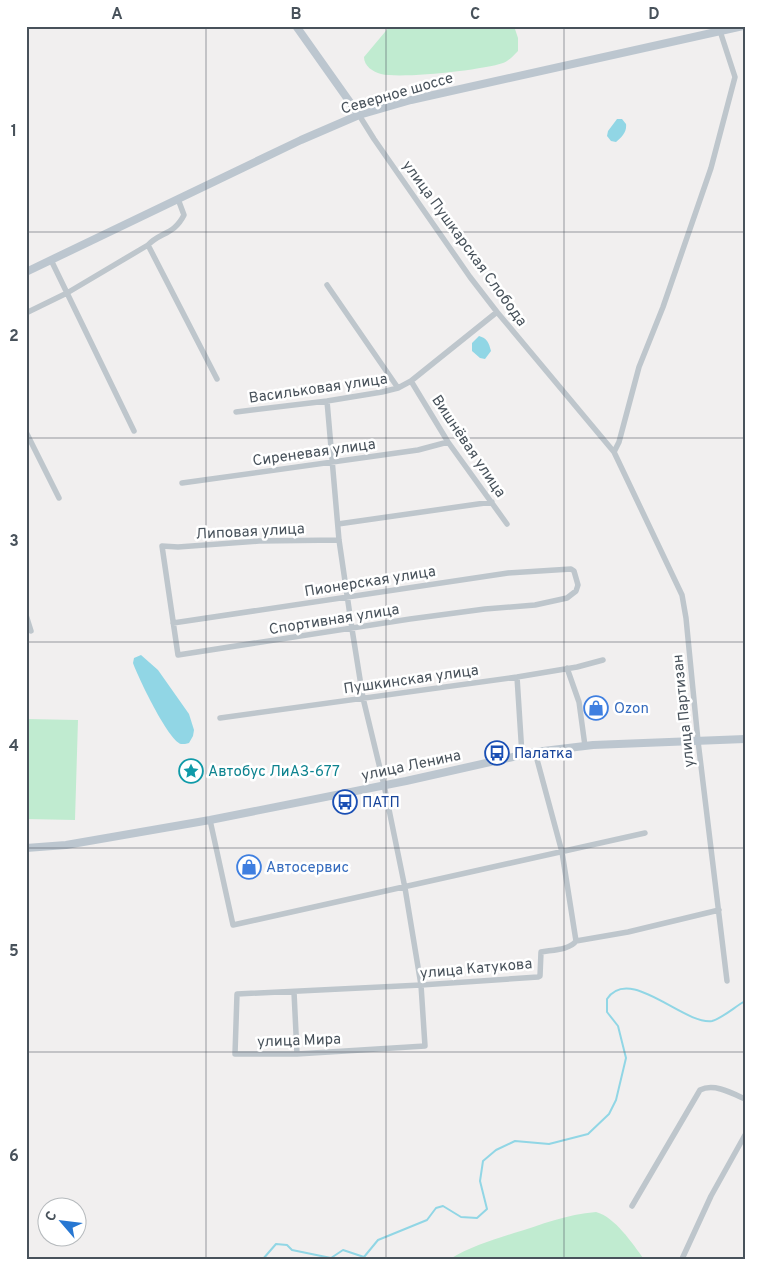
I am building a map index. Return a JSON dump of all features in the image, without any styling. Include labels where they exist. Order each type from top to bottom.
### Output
[{"type":"main road","points":[[296,26],[359,115]]},
{"type":"main road","name":"Северное шоссе","points":[[26,272],[301,140],[359,115],[411,100],[743,26]]},
{"type":"main road","name":"улица Ленина","points":[[26,848],[66,845],[210,820],[534,752],[585,746],[745,739]]},
{"type":"street","points":[[614,452],[619,442],[639,367],[663,307],[711,168],[735,77],[720,31]]},
{"type":"street","name":"улица Пушкарская Слобода","points":[[359,115],[448,246],[497,312],[614,452]]},
{"type":"street","points":[[26,313],[66,293],[175,228],[184,216],[178,199]]},
{"type":"street","points":[[148,245],[217,380]]},
{"type":"street","points":[[51,260],[134,431]]},
{"type":"street","points":[[327,285],[398,388]]},
{"type":"street","name":"Васильковая улица","points":[[236,412],[327,401],[398,388],[411,381],[497,312]]},
{"type":"street","name":"Вишнёвая улица","points":[[411,381],[448,442],[507,524]]},
{"type":"street","points":[[327,401],[334,461],[339,540],[363,698],[406,888],[421,985]]},
{"type":"street","points":[[26,432],[59,498]]},
{"type":"street","name":"Сиреневая улица","points":[[182,483],[418,450],[448,442]]},
{"type":"street","name":"улица Партизан","points":[[614,452],[682,595],[727,981]]},
{"type":"street","points":[[338,524],[492,502]]},
{"type":"street","name":"Липовая улица","points":[[162,546],[178,547],[259,541],[339,540]]},
{"type":"street","name":"Спортивная улица","points":[[162,546],[178,656],[485,609],[536,605],[567,598],[576,592],[578,585],[574,571],[571,569]]},
{"type":"street","name":"Пионерская улица","points":[[173,623],[508,573],[571,569]]},
{"type":"street","points":[[26,615],[31,631]]},
{"type":"street","name":"Пушкинская улица","points":[[220,718],[517,677],[603,660]]},
{"type":"street","points":[[567,668],[579,702],[585,746]]},
{"type":"street","points":[[517,677],[522,755]]},
{"type":"street","points":[[534,752],[562,852],[576,941]]},
{"type":"street","points":[[210,820],[233,926],[645,833]]},
{"type":"street","name":"улица Катукова","points":[[237,994],[538,977],[540,976],[541,952],[568,946],[576,941],[628,932],[719,910]]},
{"type":"street","name":"улица Мира","points":[[237,994],[235,1054],[297,1054],[425,1046],[421,985]]},
{"type":"street","points":[[294,992],[297,1054]]},
{"type":"street","points":[[632,1206],[700,1090],[709,1087],[715,1088],[745,1099]]},
{"type":"street","points":[[682,1259],[711,1196],[745,1135]]},
{"type":"green space","points":[[390,26],[514,26],[518,38],[518,51],[505,62],[493,66],[423,75],[381,74],[369,68],[364,57]]},
{"type":"green space","points":[[26,719],[78,720],[75,820],[26,819]]},
{"type":"green space","points":[[596,1212],[610,1219],[629,1238],[644,1259],[450,1259],[473,1247],[514,1233],[564,1217]]},
{"type":"water","points":[[617,119],[622,119],[626,124],[626,129],[616,142],[611,141],[607,136],[608,131]]},
{"type":"water","points":[[479,336],[487,341],[491,351],[485,359],[480,358],[472,351],[472,343]]},
{"type":"water","points":[[141,655],[158,670],[189,714],[194,730],[189,743],[181,744],[175,740],[161,720],[133,663],[134,658]]},
{"type":"waterway","points":[[263,1259],[276,1244],[287,1245],[292,1250],[331,1258],[343,1250],[364,1257],[378,1240],[427,1220],[436,1208],[443,1206],[461,1217],[477,1218],[487,1209],[480,1181],[483,1161],[496,1150],[515,1141],[549,1144],[588,1134],[609,1114],[616,1100],[626,1058],[618,1026],[607,1012],[607,999],[617,990],[629,989],[643,992],[700,1020],[716,1020],[745,1001]]},
{"type":"place","name":"Ozon","points":[[596,708]]},
{"type":"place","name":"Палатка","points":[[497,753]]},
{"type":"place","name":"Автобус ЛиАЗ-677","points":[[191,771]]},
{"type":"place","name":"ПАТП","points":[[345,802]]},
{"type":"place","name":"Автосервис","points":[[249,867]]}]
